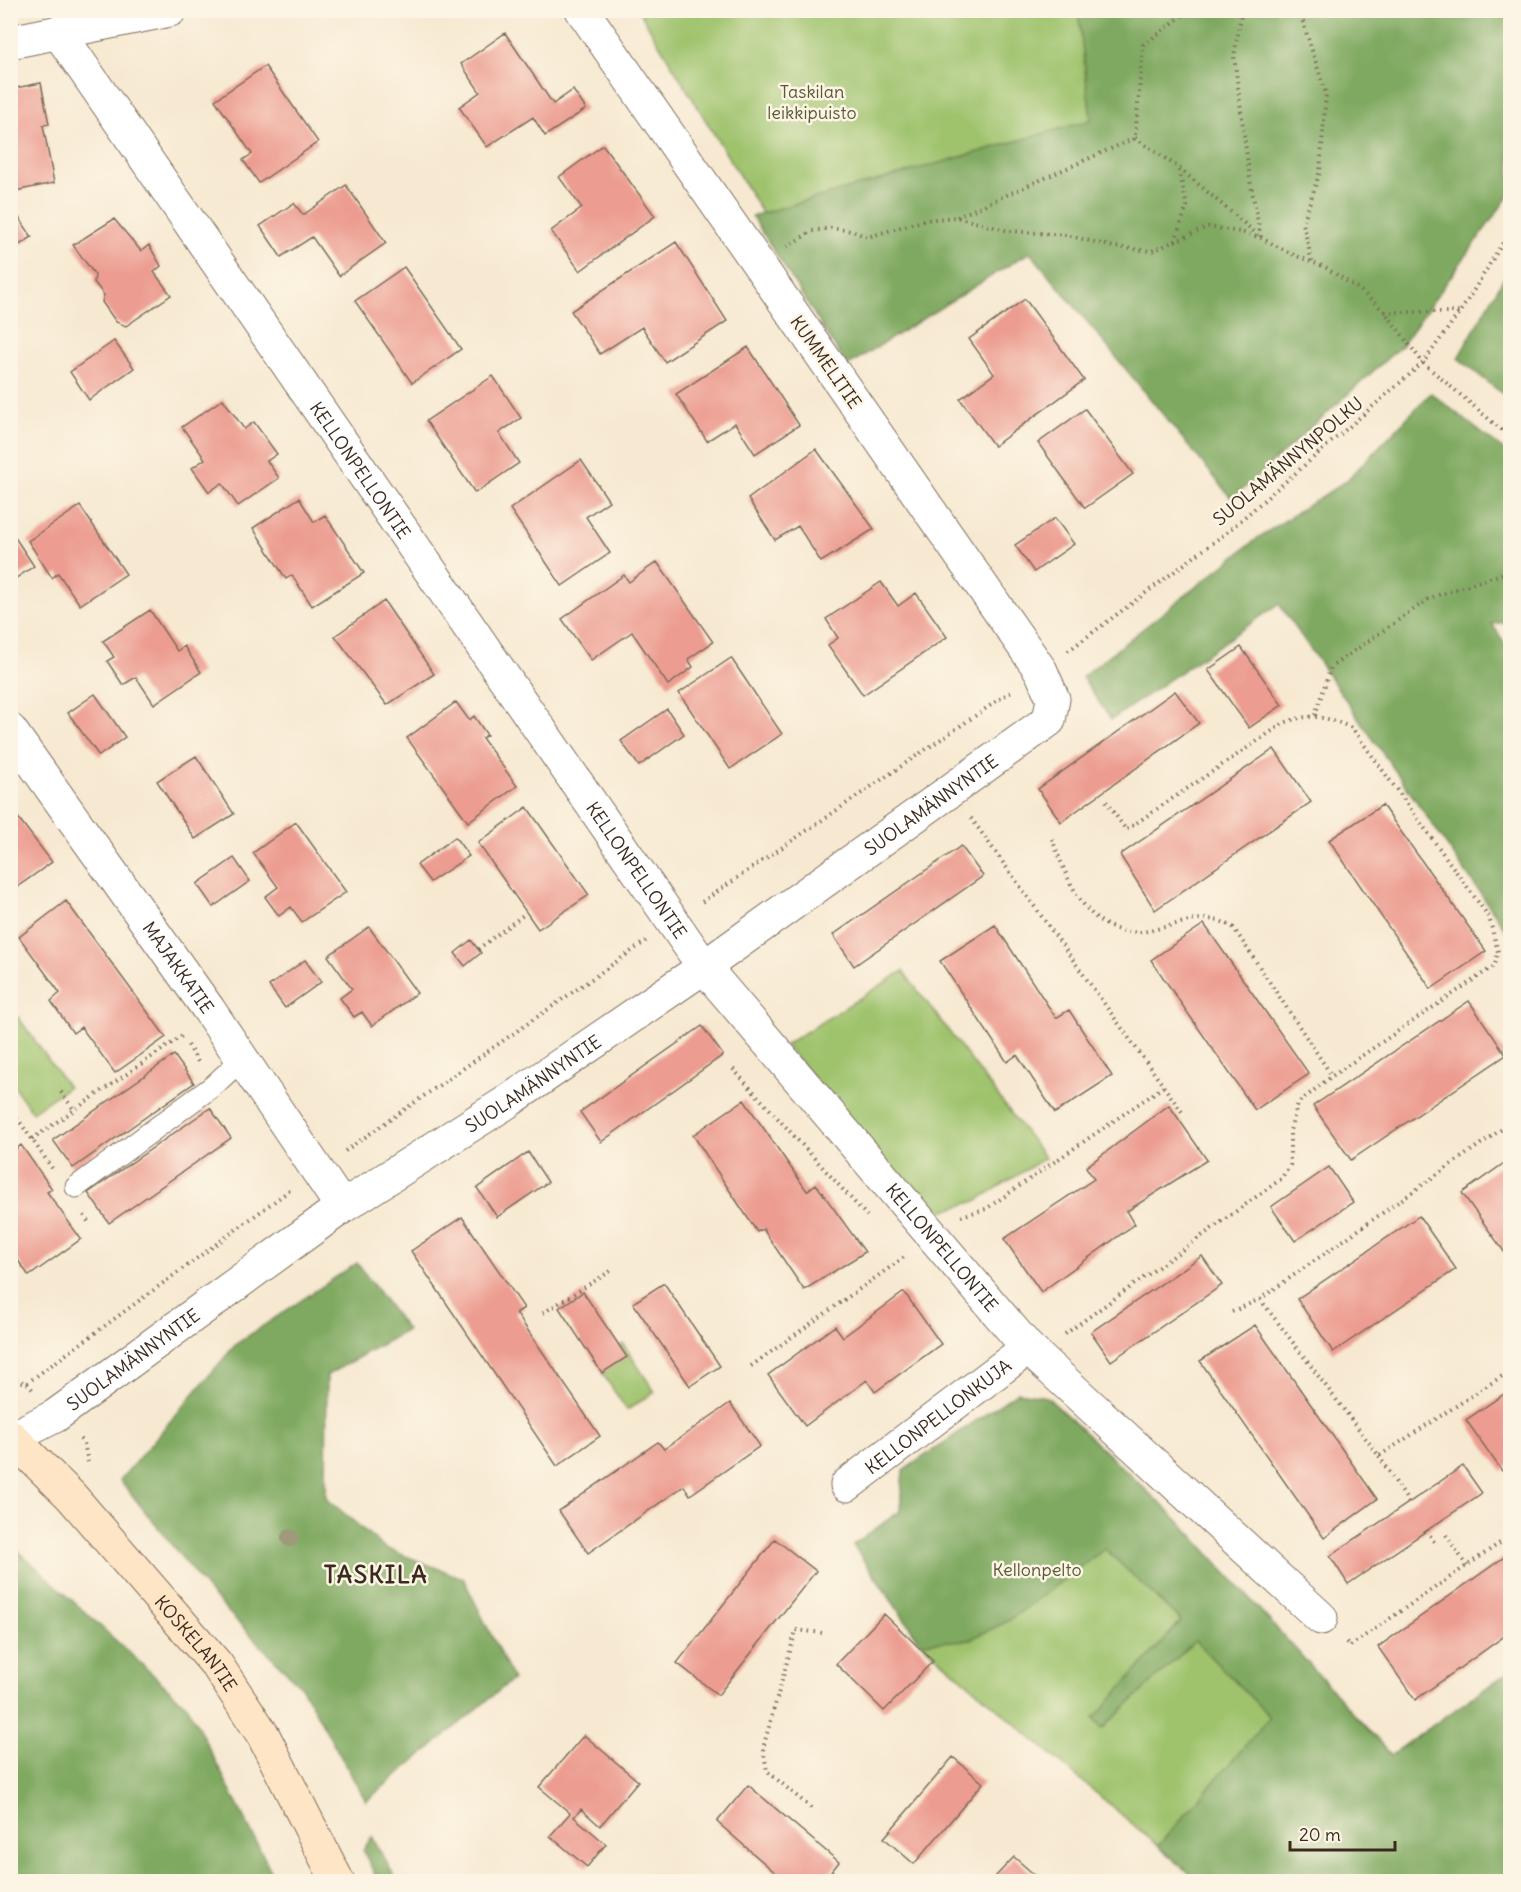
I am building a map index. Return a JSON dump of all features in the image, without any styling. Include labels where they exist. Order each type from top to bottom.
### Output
[{"type":"main road","name":"KOSKELANTIE","points":[[11,1437],[70,1496],[217,1665],[263,1735],[338,1881]]},
{"type":"street","points":[[10,42],[170,10]]},
{"type":"street","name":"KUMMELITIE","points":[[582,10],[1041,671],[1053,699],[1049,720]]},
{"type":"street","name":"KELLONPELLONTIE","points":[[59,33],[704,967],[1031,1351],[1322,1618]]},
{"type":"street","name":"SUOLAMÄNNYNTIE","points":[[11,1437],[55,1416],[342,1207],[507,1102],[704,967],[1049,720]]},
{"type":"street","name":"MAJAKKATIE","points":[[10,730],[209,1010],[342,1207]]},
{"type":"street","name":"KELLONPELLONKUJA","points":[[847,1485],[1031,1351]]},
{"type":"lane","points":[[77,1197],[213,1086],[242,1059]]},
{"type":"path","points":[[1135,138],[1143,45],[1182,16],[1182,10]]},
{"type":"path","points":[[1242,10],[1234,56],[1250,180],[1261,238]]},
{"type":"path","points":[[1299,10],[1326,94],[1320,171],[1303,223],[1312,262]]},
{"type":"path","points":[[759,265],[812,231],[831,228],[852,231],[868,237],[925,220],[956,217],[1135,138]]},
{"type":"path","points":[[1135,138],[1178,167],[1261,238]]},
{"type":"path","points":[[1175,241],[1187,206],[1178,167]]},
{"type":"path","points":[[956,217],[1009,231],[1066,236],[1114,247],[1152,251],[1208,227],[1261,238],[1325,267],[1360,290],[1385,312],[1423,363],[1510,437]]},
{"type":"path","name":"SUOLAMÄNNYNPOLKU","points":[[10,1379],[27,1383],[318,1170],[673,922],[1041,671],[1226,533],[1423,363],[1460,312],[1510,231]]},
{"type":"path","points":[[1385,312],[1460,312]]},
{"type":"path","points":[[1315,715],[1331,667],[1430,598],[1510,571]]},
{"type":"path","points":[[1031,1351],[1281,1179],[1290,1165],[1290,1131],[1298,1103],[1332,1076],[1494,966],[1498,952],[1489,917],[1352,728],[1315,715],[1299,717],[1284,723],[1126,830],[1106,801]]},
{"type":"path","points":[[952,791],[1182,1112]]},
{"type":"path","points":[[1052,839],[1071,888],[1092,915],[1112,928],[1133,933],[1203,918],[1217,918],[1233,927],[1332,1076]]},
{"type":"path","points":[[478,949],[526,913]]},
{"type":"path","points":[[32,1139],[183,1037],[209,1010]]},
{"type":"path","points":[[733,1069],[873,1223]]},
{"type":"path","points":[[751,1366],[904,1257],[929,1232],[986,1209],[1164,1087]]},
{"type":"path","points":[[61,1092],[74,1110]]},
{"type":"path","points":[[10,1108],[56,1174]]},
{"type":"path","points":[[1232,1312],[1260,1299],[1502,1129],[1510,1129]]},
{"type":"path","points":[[77,1197],[90,1223]]},
{"type":"path","points":[[896,1248],[904,1257]]},
{"type":"path","points":[[543,1313],[614,1269]]},
{"type":"path","points":[[1260,1299],[1379,1456],[1408,1503]]},
{"type":"path","points":[[1379,1456],[1510,1371]]},
{"type":"path","points":[[1427,1530],[1434,1542]]},
{"type":"path","points":[[1446,1535],[1467,1566]]},
{"type":"path","points":[[1322,1618],[1350,1646],[1510,1536]]},
{"type":"path","points":[[811,1808],[767,1772],[763,1760],[763,1748],[796,1630],[824,1633]]},
{"type":"green space","name":"Taskilan leikkipuisto","points":[[639,11],[1089,11],[1104,128],[772,229]]},
{"type":"green space","points":[[1078,11],[1510,11],[1510,194],[1401,346],[1232,499],[1030,252],[847,366],[752,216],[1091,120]]},
{"type":"green space","points":[[1510,267],[1510,400],[1458,358]]},
{"type":"green space","points":[[1431,393],[1510,455],[1510,621],[1492,624],[1510,651],[1510,936],[1279,604],[1111,720],[1082,677],[1259,537],[1346,481]]},
{"type":"green space","points":[[903,971],[1045,1158],[976,1201],[932,1214],[785,1045]]},
{"type":"green space","points":[[18,1017],[68,1087],[32,1112],[11,1082],[11,1022]]},
{"type":"green space","points":[[357,1263],[407,1330],[327,1375],[326,1498],[385,1548],[463,1578],[513,1679],[366,1801],[302,1688],[210,1593],[120,1480],[236,1344]]},
{"type":"green space","points":[[623,1344],[655,1392],[627,1410],[602,1373],[626,1357],[620,1346]]},
{"type":"green space","name":"Kellonpelto","points":[[1018,1392],[1047,1397],[1182,1524],[1391,1755],[1510,1671],[1510,1881],[1199,1881],[921,1643],[853,1545],[900,1511],[903,1471]]},
{"type":"green space","name":"Kellonpelto","points":[[1018,1392],[1047,1397],[1182,1524],[1391,1755],[1510,1671],[1510,1881],[1199,1881],[1158,1846],[1270,1717],[1195,1641],[1102,1729],[1094,1718],[1181,1621],[1105,1549],[1008,1621],[969,1640],[921,1643],[853,1545],[900,1511],[903,1471]]},
{"type":"green space","points":[[10,1543],[188,1707],[276,1881],[11,1881]]},
{"type":"green space","points":[[372,1837],[397,1881],[378,1881],[363,1850]]},
{"type":"building","points":[[505,33],[553,104],[573,90],[586,109],[545,136],[533,117],[487,147],[459,107],[480,92],[461,64]]},
{"type":"building","points":[[265,66],[318,142],[259,183],[243,160],[252,154],[215,100]]},
{"type":"building","points":[[41,83],[49,124],[43,125],[54,183],[10,192],[10,89]]},
{"type":"building","points":[[603,145],[655,216],[580,271],[551,231],[582,208],[559,177]]},
{"type":"building","points":[[346,185],[386,243],[339,276],[312,237],[281,257],[260,226],[294,203],[303,215]]},
{"type":"building","points":[[10,204],[32,237],[10,251]]},
{"type":"building","points":[[114,219],[141,251],[149,245],[161,266],[154,272],[171,295],[126,326],[116,322],[102,302],[104,295],[94,282],[95,275],[73,245]]},
{"type":"building","points":[[676,242],[727,321],[665,362],[642,327],[600,354],[571,311]]},
{"type":"building","points":[[404,267],[461,349],[412,383],[355,301]]},
{"type":"building","points":[[1025,299],[1084,380],[994,446],[960,399],[994,374],[969,339]]},
{"type":"building","points":[[114,341],[134,368],[89,400],[70,372]]},
{"type":"building","points":[[748,347],[799,425],[755,454],[735,423],[707,441],[676,394]]},
{"type":"building","points":[[493,376],[521,418],[499,433],[519,463],[475,493],[426,421]]},
{"type":"building","points":[[223,399],[244,429],[254,422],[277,454],[267,461],[279,478],[238,506],[222,483],[209,492],[192,468],[205,459],[182,427]]},
{"type":"building","points":[[1085,409],[1133,474],[1085,508],[1038,443]]},
{"type":"building","points":[[816,449],[874,529],[821,562],[798,526],[775,540],[748,499]]},
{"type":"building","points":[[581,460],[609,501],[586,517],[610,553],[562,586],[510,509]]},
{"type":"building","points":[[299,498],[314,522],[325,515],[364,573],[312,606],[292,575],[286,579],[253,528]]},
{"type":"building","points":[[80,506],[126,574],[80,605],[58,573],[52,578],[28,541]]},
{"type":"building","points":[[1055,518],[1074,544],[1034,572],[1015,545]]},
{"type":"building","points":[[14,536],[34,566],[10,582],[10,538]]},
{"type":"building","points":[[657,562],[713,642],[688,659],[693,667],[668,685],[632,632],[591,660],[562,619],[624,575],[629,582]]},
{"type":"building","points":[[881,582],[898,606],[916,593],[947,637],[863,695],[828,645],[838,638],[826,619]]},
{"type":"building","points":[[384,601],[434,674],[387,705],[335,636]]},
{"type":"building","points":[[150,610],[177,651],[184,646],[201,672],[154,704],[136,677],[123,685],[107,661],[114,657],[103,641]]},
{"type":"building","points":[[1241,647],[1282,705],[1249,728],[1208,670]]},
{"type":"building","points":[[731,658],[782,734],[730,769],[679,693]]},
{"type":"building","points":[[1175,691],[1199,723],[1061,822],[1038,789]]},
{"type":"building","points":[[95,694],[125,737],[99,756],[68,713]]},
{"type":"building","points":[[456,702],[469,720],[474,716],[487,735],[482,738],[517,786],[468,822],[407,738]]},
{"type":"building","points":[[667,709],[684,734],[639,766],[621,741]]},
{"type":"building","points":[[1274,749],[1311,802],[1155,910],[1120,855]]},
{"type":"building","points":[[196,756],[234,814],[195,839],[157,781]]},
{"type":"building","points":[[1382,805],[1486,951],[1431,989],[1329,840]]},
{"type":"building","points":[[10,807],[52,862],[10,892]]},
{"type":"building","points":[[527,807],[589,895],[538,929],[478,843]]},
{"type":"building","points":[[296,822],[346,892],[302,922],[291,907],[279,916],[265,897],[278,887],[253,853]]},
{"type":"building","points":[[455,837],[469,856],[430,882],[417,865]]},
{"type":"building","points":[[961,846],[983,876],[854,966],[833,935]]},
{"type":"building","points":[[234,858],[250,881],[213,907],[197,884]]},
{"type":"building","points":[[66,901],[166,1037],[115,1073],[81,1027],[73,1033],[51,1001],[60,993],[19,937]]},
{"type":"building","points":[[1204,924],[1309,1074],[1255,1110],[1151,960]]},
{"type":"building","points":[[995,925],[1056,1018],[1069,1010],[1112,1076],[1055,1113],[1017,1055],[1007,1062],[940,961]]},
{"type":"building","points":[[369,927],[417,993],[372,1026],[362,1012],[354,1017],[340,998],[352,989],[328,956]]},
{"type":"building","points":[[471,940],[481,953],[465,966],[455,953]]},
{"type":"building","points":[[305,960],[321,982],[285,1008],[269,986]]},
{"type":"building","points":[[1469,1001],[1506,1055],[1351,1160],[1313,1106]]},
{"type":"building","points":[[702,1026],[723,1055],[601,1142],[580,1112]]},
{"type":"building","points":[[174,1055],[194,1083],[73,1168],[53,1140]]},
{"type":"building","points":[[744,1100],[807,1191],[816,1184],[865,1252],[804,1290],[763,1229],[757,1232],[693,1135]]},
{"type":"building","points":[[1169,1105],[1207,1160],[1127,1211],[1135,1224],[1041,1292],[1004,1239],[1094,1179],[1086,1167]]},
{"type":"building","points":[[210,1108],[231,1138],[109,1223],[88,1193]]},
{"type":"building","points":[[10,1142],[16,1149],[21,1145],[52,1189],[47,1192],[81,1239],[29,1276],[10,1249]]},
{"type":"building","points":[[528,1152],[548,1182],[497,1217],[477,1188]]},
{"type":"building","points":[[1510,1159],[1510,1260],[1462,1193]]},
{"type":"building","points":[[1329,1167],[1353,1202],[1295,1241],[1271,1207]]},
{"type":"building","points":[[1419,1216],[1456,1269],[1333,1352],[1297,1299]]},
{"type":"building","points":[[462,1217],[524,1308],[516,1313],[600,1436],[557,1466],[411,1251]]},
{"type":"building","points":[[1202,1256],[1222,1285],[1111,1361],[1091,1332]]},
{"type":"building","points":[[664,1283],[720,1366],[690,1386],[633,1303]]},
{"type":"building","points":[[583,1292],[627,1357],[602,1373],[559,1308]]},
{"type":"building","points":[[904,1292],[941,1344],[875,1392],[867,1380],[805,1426],[768,1375],[835,1326],[843,1337]]},
{"type":"building","points":[[1255,1325],[1377,1499],[1324,1538],[1200,1361]]},
{"type":"building","points":[[1510,1390],[1510,1465],[1502,1471],[1466,1420]]},
{"type":"building","points":[[730,1403],[760,1446],[690,1495],[684,1486],[588,1553],[559,1511],[658,1442],[664,1449]]},
{"type":"building","points":[[1463,1466],[1482,1493],[1348,1584],[1330,1556]]},
{"type":"building","points":[[775,1539],[816,1571],[718,1695],[677,1663]]},
{"type":"building","points":[[1510,1553],[1510,1632],[1415,1700],[1378,1647]]},
{"type":"building","points":[[884,1614],[933,1661],[884,1711],[836,1664]]},
{"type":"building","points":[[584,1735],[638,1781],[600,1826],[581,1809],[574,1817],[606,1844],[587,1867],[550,1836],[570,1813],[539,1787]]},
{"type":"building","points":[[953,1757],[983,1783],[914,1864],[884,1838]]},
{"type":"building","points":[[748,1785],[839,1862],[823,1882],[786,1882],[717,1822]]},
{"type":"building","points":[[1014,1857],[1037,1877],[1033,1882],[999,1882],[995,1877]]},
{"type":"district","name":"TASKILA","points":[[376,1574]]}]
